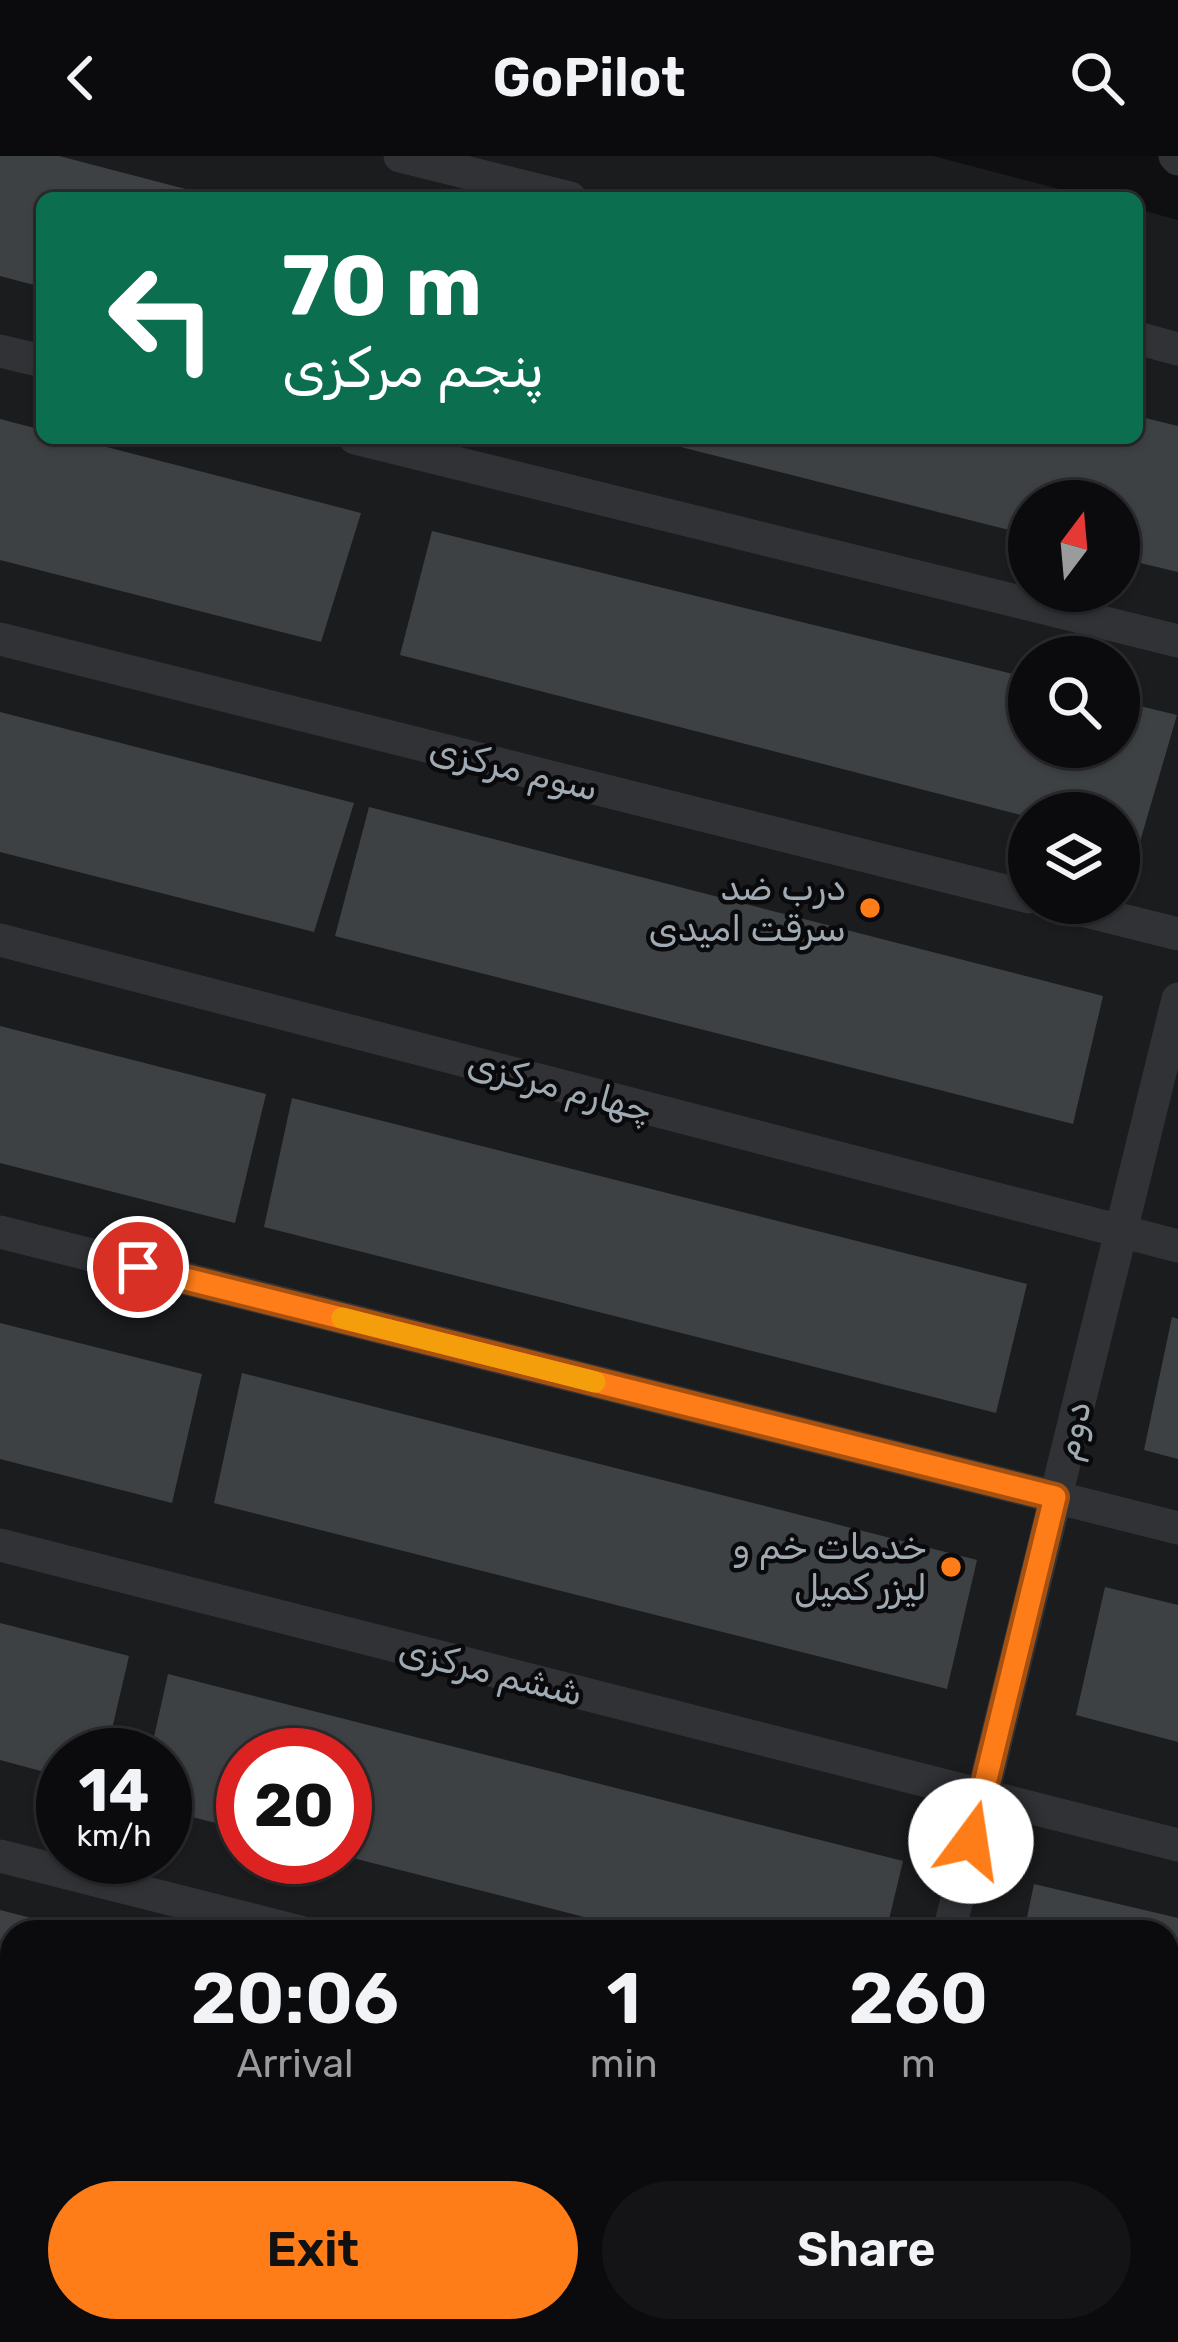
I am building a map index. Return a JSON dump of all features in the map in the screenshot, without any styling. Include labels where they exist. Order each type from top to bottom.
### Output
[{"type":"lane","points":[[400,156],[546,192]]},
{"type":"lane","points":[[1143,340],[1178,349]]},
{"type":"lane","points":[[0,350],[36,359]]},
{"type":"lane","points":[[379,444],[1178,641]]},
{"type":"lane","name":"سوم مرکزی","points":[[0,639],[1008,892]]},
{"type":"lane","points":[[1138,924],[1178,934]]},
{"type":"lane","name":"چهارم مرکزی","points":[[0,940],[1178,1246]]},
{"type":"lane","name":"دوم","points":[[952,1920],[1178,998]]},
{"type":"lane","points":[[0,1232],[1178,1528]]},
{"type":"lane","name":"ششم مرکزی","points":[[0,1545],[1178,1845]]},
{"type":"lane","points":[[0,1856],[253,1920]]},
{"type":"shaded area","points":[[0,156],[933,156],[1071,192],[36,192],[36,444],[1143,444],[1143,211],[1178,220],[1178,1920],[0,1920]]},
{"type":"building","points":[[0,156],[59,156],[197,192],[36,192],[36,285],[0,276]]},
{"type":"building","points":[[1143,417],[1178,426],[1178,572],[1140,563],[1140,480],[1008,480],[1008,530],[669,444],[1143,444]]},
{"type":"building","points":[[0,419],[36,428],[36,444],[95,444],[361,513],[321,642],[0,560]]},
{"type":"building","points":[[432,531],[1008,673],[1008,768],[1140,768],[1140,706],[1177,715],[1140,842],[1140,792],[1008,792],[1008,812],[400,655]]},
{"type":"building","points":[[0,712],[354,803],[314,932],[0,852]]},
{"type":"building","points":[[369,807],[1103,996],[1073,1124],[335,936]]},
{"type":"building","points":[[0,1026],[266,1094],[235,1223],[0,1163]]},
{"type":"building","points":[[292,1098],[1027,1284],[996,1413],[264,1227]]},
{"type":"building","points":[[1172,1317],[1178,1319],[1178,1459],[1144,1450]]},
{"type":"building","points":[[0,1323],[202,1374],[172,1503],[0,1459]]},
{"type":"building","points":[[242,1373],[977,1560],[947,1689],[214,1503]]},
{"type":"building","points":[[1105,1587],[1178,1605],[1178,1742],[1076,1715]]},
{"type":"building","points":[[0,1623],[129,1656],[112,1728],[36,1728],[36,1770],[0,1760]]},
{"type":"building","points":[[168,1674],[903,1861],[889,1920],[596,1920],[372,1863],[372,1728],[216,1728],[216,1823],[192,1817],[192,1728],[156,1728]]},
{"type":"building","points":[[1034,1884],[1178,1918],[1178,1920],[1026,1920]]},
{"type":"building","points":[[0,1910],[39,1920],[0,1920]]},
{"type":"slow traffic","points":[[342,1318],[595,1382]]},
{"type":"place","name":"درب ضد سرقت امیدی","points":[[870,908]]},
{"type":"place","name":"خدمات خم و لیزر کمیل","points":[[951,1567]]},
{"type":"route","points":[[138,1267],[1055,1497],[971,1841]]}]
